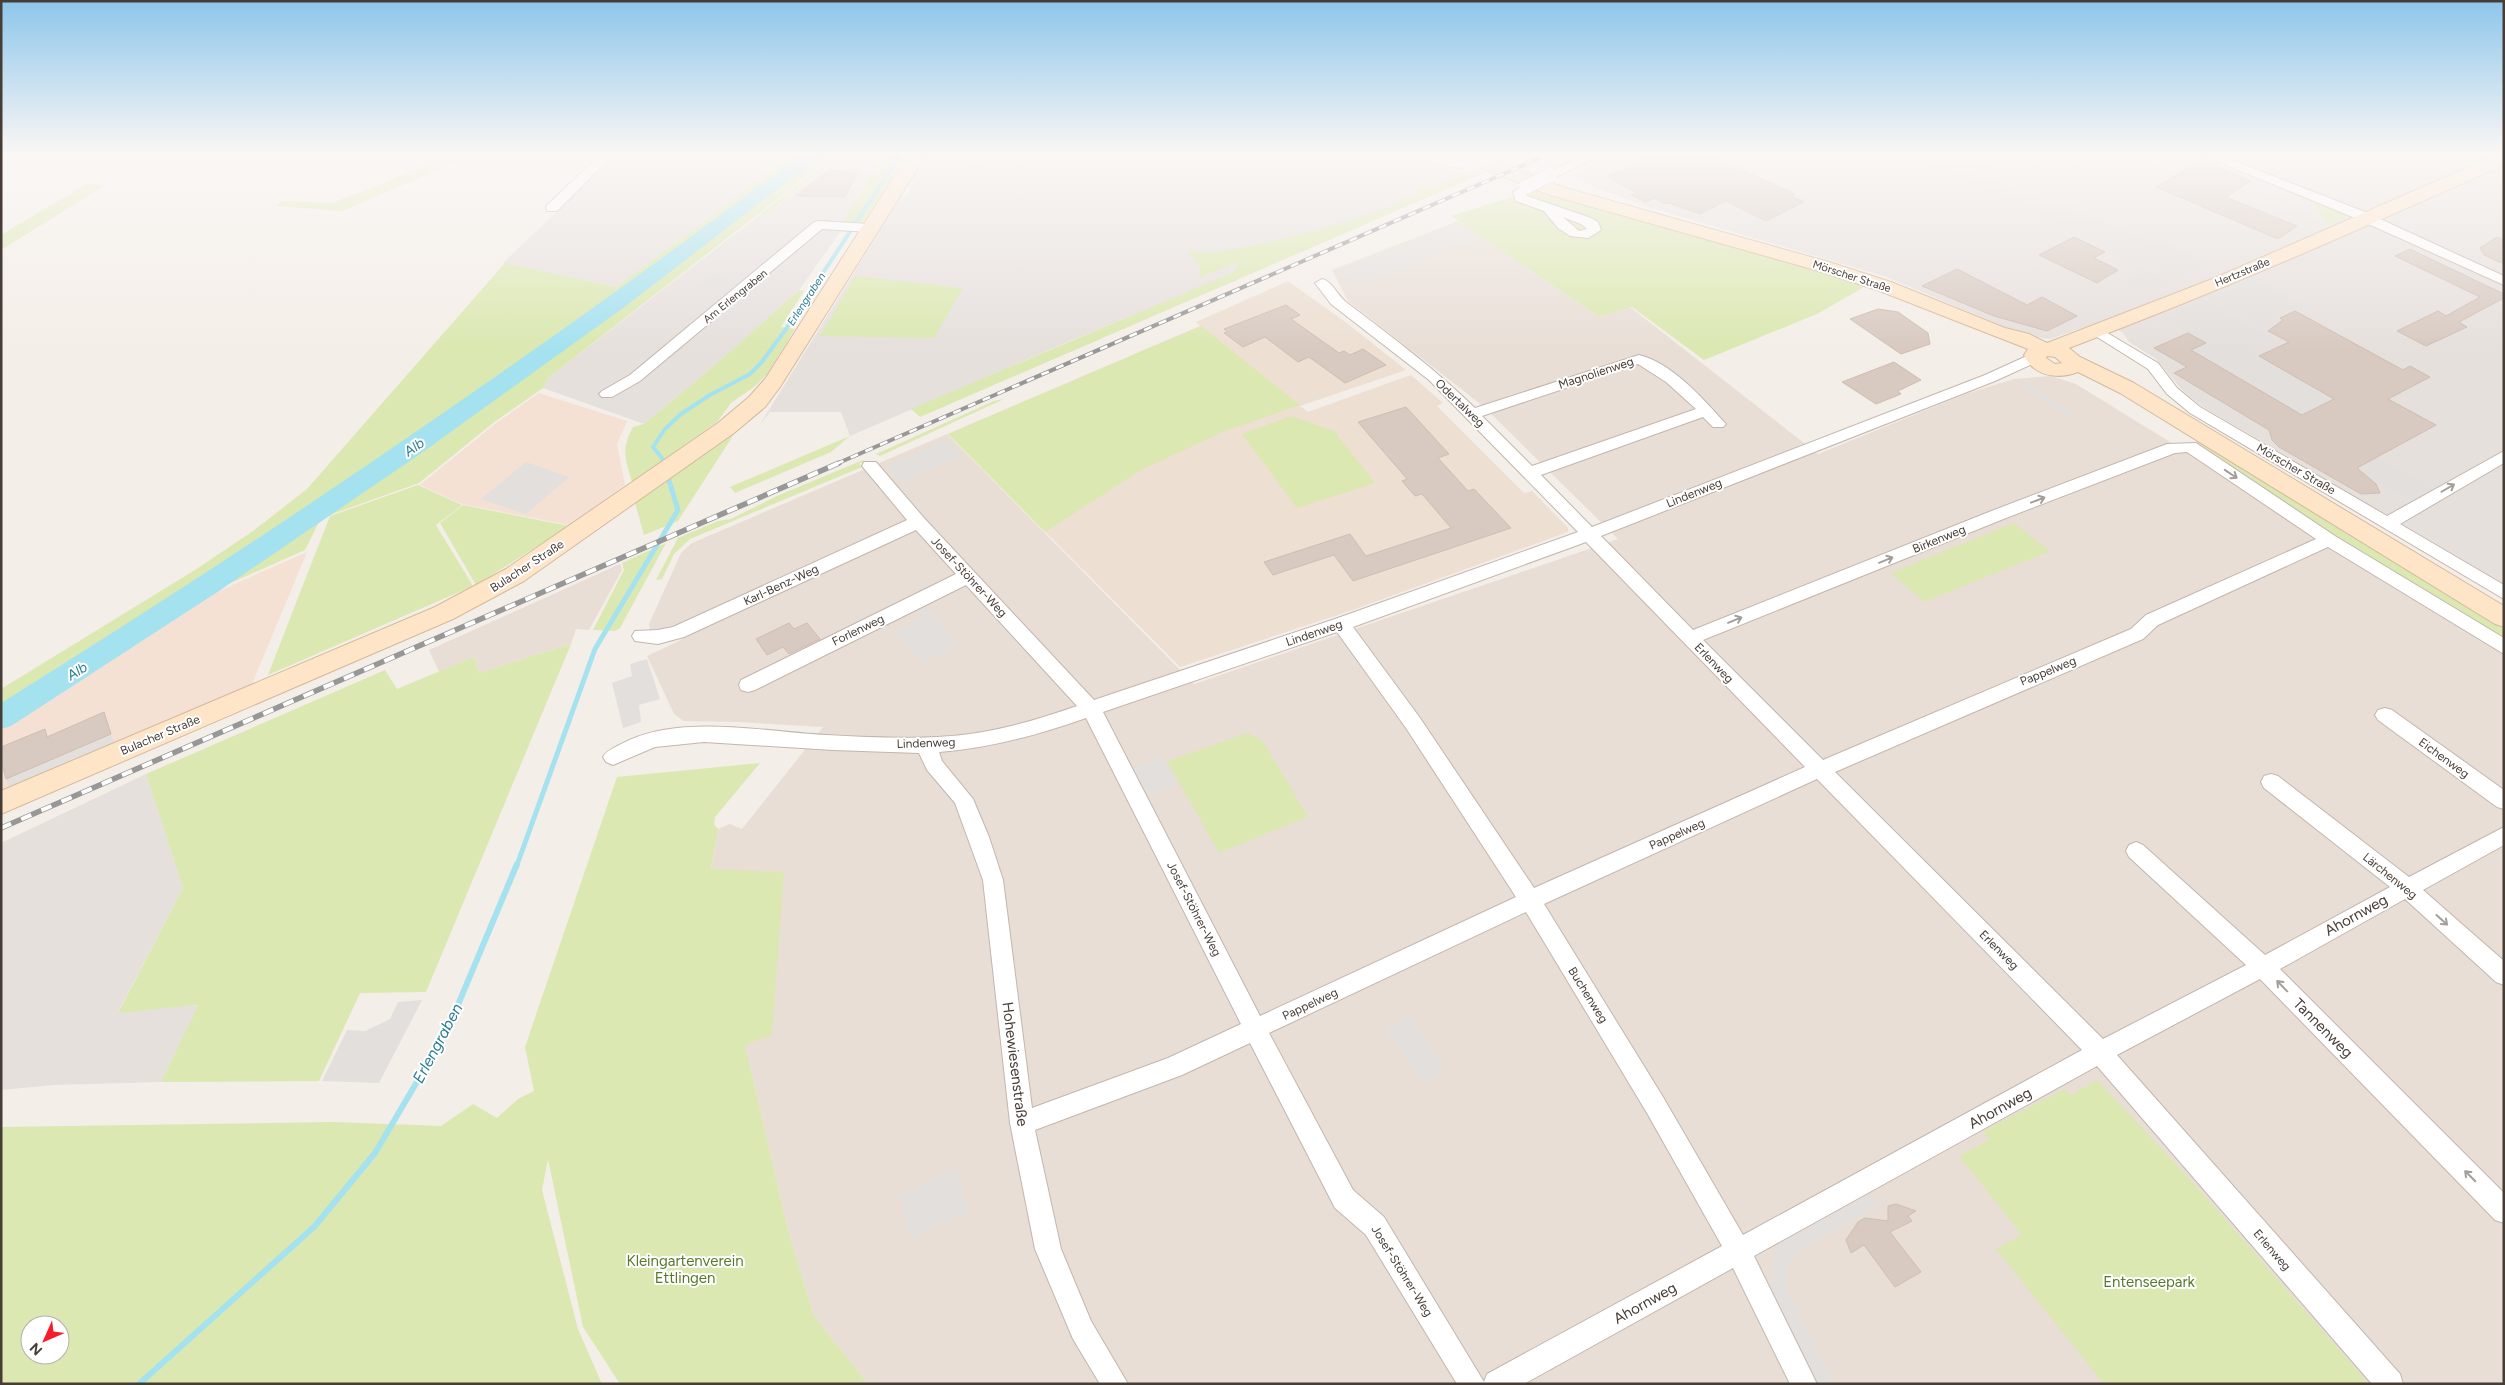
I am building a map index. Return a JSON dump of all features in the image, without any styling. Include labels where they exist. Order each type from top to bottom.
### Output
[{"type":"street","name":"Bulacher Straße","points":[[1,803],[444,613],[482,594],[543,557],[741,417],[765,392],[869,220]]},
{"type":"street","name":"Mörscher Straße","points":[[1653,220],[1822,266],[1884,286],[1998,332],[2042,356],[2061,352],[2070,363],[2150,404],[2504,618]]},
{"type":"street","name":"Hertzstraße","points":[[2042,356],[2365,220]]},
{"type":"street","points":[[2368,220],[2504,282]]},
{"type":"street","name":"Am Erlengraben","points":[[607,394],[635,378],[813,232],[819,225],[864,227]]},
{"type":"street","name":"Odertalweg","points":[[1322,283],[1336,301],[1434,377],[1590,534]]},
{"type":"street","name":"Mörscher Straße","points":[[2094,334],[2144,359],[2178,397],[2195,410],[2504,593]]},
{"type":"street","name":"Hertzstraße","points":[[2070,363],[2094,334]]},
{"type":"street","name":"Lindenweg","points":[[613,757],[629,747],[646,742],[709,735],[805,742],[926,745],[990,738],[1026,731],[1341,624],[1590,534],[2042,356]]},
{"type":"street","name":"Magnolienweg","points":[[1472,414],[1639,359],[1652,364],[1706,411],[1718,424]]},
{"type":"street","points":[[1530,474],[1706,411]]},
{"type":"street","name":"Birkenweg","points":[[1690,638],[2173,448],[2190,447],[2329,540]]},
{"type":"street","points":[[2388,523],[2504,456]]},
{"type":"street","name":"Josef-Stöhrer-Weg","points":[[870,466],[918,522],[1092,710],[1255,1030],[1344,1199],[1375,1226],[1472,1384]]},
{"type":"street","name":"Karl-Benz-Weg","points":[[641,636],[658,637],[678,632],[918,522]]},
{"type":"street","name":"Erlenweg","points":[[1590,534],[1690,638],[2100,1052],[2390,1384]]},
{"type":"street","points":[[2329,540],[2504,646]]},
{"type":"street","name":"Pappelweg","points":[[1022,1123],[1174,1067],[1530,900],[1821,769],[2137,634],[2152,620],[2329,540]]},
{"type":"street","name":"Forlenweg","points":[[748,685],[968,576]]},
{"type":"street","name":"Buchenweg","points":[[1341,624],[1413,723],[1530,900],[1655,1105],[1739,1252],[1804,1384]]},
{"type":"street","name":"Eichenweg","points":[[2385,715],[2504,801]]},
{"type":"street","name":"Hohewiesenstraße","points":[[926,745],[934,766],[963,799],[993,880],[1022,1123],[1048,1249],[1082,1330],[1115,1384]]},
{"type":"street","name":"Lärchenweg","points":[[2271,782],[2406,887],[2504,975]]},
{"type":"street","name":"Ahornweg","points":[[1497,1384],[2100,1052],[2263,967],[2504,835]]},
{"type":"street","name":"Tannenweg","points":[[2136,851],[2263,967],[2504,1211]]},
{"type":"shaded area","points":[[548,220],[706,220],[616,287],[503,263]]},
{"type":"shaded area","points":[[754,220],[844,220],[841,231],[799,290],[707,372],[644,424],[543,388],[548,378]]},
{"type":"shaded area","points":[[887,220],[1362,220],[1063,344],[850,436],[841,412],[770,412],[759,426]]},
{"type":"shaded area","points":[[1691,220],[2504,220],[2504,584],[2203,407],[2183,391],[2155,358],[2129,342],[2123,333],[2102,321],[2050,339],[2024,335],[1884,276]]},
{"type":"shaded area","points":[[2044,220],[2101,220],[2153,243],[2158,240],[2213,264],[2178,280]]},
{"type":"shaded area","points":[[2290,220],[2323,220],[2329,224],[2314,230]]},
{"type":"shaded area","points":[[1458,221],[1599,317],[1630,307],[1818,454],[1968,393],[2014,379],[2051,376],[2076,384],[2188,453],[2337,552],[2504,654],[2504,1384],[868,1384],[814,1316],[789,1234],[745,1045],[784,872],[711,870],[718,829],[730,824],[742,829],[823,727],[684,721],[674,714],[647,656],[683,639],[675,627],[655,632],[650,630],[649,624],[681,553],[692,543],[947,434],[1194,684],[1618,539],[1483,406],[1348,301],[1332,270]]},
{"type":"shaded area","points":[[1457,226],[1475,239],[1358,286],[1339,271]]},
{"type":"shaded area","points":[[2145,270],[2166,279],[2148,290],[2128,280]]},
{"type":"shaded area","points":[[714,275],[739,282],[723,294],[698,288]]},
{"type":"shaded area","points":[[2253,278],[2302,305],[2276,316],[2282,320],[2262,329],[2206,297]]},
{"type":"shaded area","points":[[1288,281],[1348,324],[1406,370],[1300,406],[1308,412],[1411,375],[1443,403],[1437,406],[1524,493],[1532,491],[1568,528],[1568,532],[1344,613],[1180,667],[948,434],[1200,326],[1196,322]]},
{"type":"shaded area","points":[[2203,298],[2275,339],[2250,351],[2334,399],[2301,415],[2191,350],[2206,343],[2161,317]]},
{"type":"shaded area","points":[[2025,382],[2072,414],[2067,417],[2019,385]]},
{"type":"shaded area","points":[[539,393],[627,421],[617,444],[625,485],[569,525],[462,504],[420,485],[495,424]]},
{"type":"shaded area","points":[[2335,434],[2431,488],[2411,500],[2335,458]]},
{"type":"shaded area","points":[[948,439],[963,455],[900,482],[886,467]]},
{"type":"shaded area","points":[[526,462],[569,477],[526,514],[481,499]]},
{"type":"shaded area","points":[[307,552],[252,684],[1,791],[1,720],[180,608]]},
{"type":"shaded area","points":[[620,564],[622,570],[589,630],[576,629],[571,644],[479,673],[474,657],[439,672],[429,650]]},
{"type":"shaded area","points":[[925,605],[958,645],[922,663],[896,633],[921,617],[916,610]]},
{"type":"shaded area","points":[[647,659],[660,699],[639,705],[641,722],[623,728],[612,683],[632,676],[630,664]]},
{"type":"shaded area","points":[[111,734],[114,743],[9,788],[6,779]]},
{"type":"shaded area","points":[[1161,757],[1176,784],[1147,795],[1133,768]]},
{"type":"shaded area","points":[[146,774],[183,888],[118,1012],[198,1005],[161,1082],[54,1085],[1,1090],[1,843]]},
{"type":"shaded area","points":[[422,1000],[379,1083],[322,1081],[347,1030],[365,1031],[390,1019],[398,1002]]},
{"type":"shaded area","points":[[1410,1015],[1445,1072],[1422,1083],[1387,1028]]},
{"type":"shaded area","points":[[956,1169],[968,1211],[911,1238],[898,1196]]},
{"type":"shaded area","points":[[1869,1194],[1878,1206],[1791,1256],[1785,1284],[1833,1384],[1817,1384],[1771,1286],[1776,1246]]},
{"type":"green space","points":[[27,220],[50,220],[1,250],[1,235]]},
{"type":"green space","points":[[706,220],[751,220],[548,378],[543,388],[493,423],[419,483],[321,518],[305,550],[175,608],[1,713],[1,689],[195,570],[253,531],[307,489],[505,263],[616,287]]},
{"type":"green space","points":[[844,220],[865,220],[863,223],[843,222]]},
{"type":"green space","points":[[1354,220],[1376,220],[920,417],[911,409],[1234,272],[1238,262],[1199,278],[1200,267],[1188,251],[1212,252],[1234,249],[1326,228]]},
{"type":"green space","points":[[1456,220],[1640,220],[1789,262],[1864,287],[1817,314],[1704,360],[1632,307],[1599,317]]},
{"type":"green space","points":[[2323,220],[2341,220],[2329,224]]},
{"type":"green space","points":[[855,276],[963,288],[934,338],[820,336]]},
{"type":"green space","points":[[799,290],[804,291],[781,327],[795,329],[767,374],[754,387],[731,403],[717,422],[632,482],[625,454],[629,435],[633,427],[644,424],[707,372]]},
{"type":"green space","points":[[1201,326],[1300,405],[1225,431],[1141,470],[1045,532],[948,434]]},
{"type":"green space","points":[[1004,399],[880,456],[876,454],[994,401]]},
{"type":"green space","points":[[1291,416],[1334,431],[1375,483],[1297,508],[1242,434]]},
{"type":"green space","points":[[732,432],[734,434],[678,521],[644,535],[634,499]]},
{"type":"green space","points":[[850,436],[831,452],[735,493],[730,487]]},
{"type":"green space","points":[[2201,440],[2504,623],[2504,641],[2327,533],[2193,444]]},
{"type":"green space","points":[[863,460],[859,464],[862,467],[690,539],[674,554],[662,579],[656,580],[678,538],[718,521],[731,519],[777,496]]},
{"type":"green space","points":[[418,485],[462,505],[436,525],[473,586],[268,675],[330,516]]},
{"type":"green space","points":[[463,505],[569,526],[476,585],[440,523]]},
{"type":"green space","points":[[2014,523],[2050,551],[1924,602],[1891,573]]},
{"type":"green space","points":[[666,543],[620,628],[615,631],[593,630],[624,570],[622,563]]},
{"type":"green space","points":[[571,644],[426,992],[360,993],[319,1081],[161,1082],[198,1005],[118,1013],[183,888],[146,774],[385,670],[397,689],[474,657],[479,673]]},
{"type":"green space","points":[[1248,733],[1263,741],[1308,817],[1219,853],[1167,761]]},
{"type":"green space","name":"Kleingartenverein Ettlingen","points":[[760,763],[715,817],[714,824],[718,829],[711,869],[784,872],[772,1035],[745,1045],[789,1234],[814,1316],[868,1384],[620,1384],[583,1327],[548,1159],[542,1190],[578,1329],[602,1384],[1,1384],[1,1127],[334,1122],[441,1126],[473,1104],[497,1118],[518,1099],[534,1091],[525,1047],[617,777]]},
{"type":"green space","name":"Entenseepark","points":[[2097,1080],[2187,1176],[2369,1384],[2104,1384],[1996,1249],[2022,1235],[1959,1156],[1990,1140],[1983,1131],[2065,1089],[2071,1095]]},
{"type":"building","points":[[2233,220],[2281,220],[2297,226],[2278,239]]},
{"type":"building","points":[[2074,237],[2105,252],[2094,258],[2118,270],[2097,283],[2039,255]]},
{"type":"building","points":[[2497,237],[2504,240],[2504,264],[2484,255],[2480,248]]},
{"type":"building","points":[[2410,249],[2504,294],[2504,298],[2459,322],[2467,327],[2426,346],[2397,331],[2438,311],[2446,316],[2480,297],[2395,256]]},
{"type":"building","points":[[1957,269],[2027,305],[2042,297],[2077,316],[2047,331],[1994,316],[1922,286]]},
{"type":"building","points":[[1286,305],[1300,315],[1291,319],[1339,353],[1344,351],[1350,355],[1363,349],[1386,365],[1345,383],[1309,357],[1298,362],[1265,337],[1243,347],[1224,333],[1227,332],[1224,329]]},
{"type":"building","points":[[1878,309],[1898,312],[1928,333],[1930,344],[1901,354],[1850,319]]},
{"type":"building","points":[[2295,311],[2403,370],[2410,366],[2430,377],[2388,399],[2436,425],[2357,468],[2376,484],[2380,493],[2361,494],[2279,447],[2272,440],[2269,430],[2174,373],[2187,367],[2154,348],[2188,333],[2206,343],[2191,350],[2302,415],[2334,399],[2259,356],[2289,342],[2268,331],[2283,320],[2280,318]]},
{"type":"building","points":[[1894,362],[1921,380],[1898,391],[1901,394],[1876,404],[1842,382]]},
{"type":"building","points":[[1406,407],[1449,454],[1438,458],[1468,491],[1474,489],[1511,528],[1353,581],[1334,555],[1273,575],[1264,562],[1350,534],[1366,556],[1451,528],[1422,494],[1415,496],[1402,481],[1407,479],[1358,422]]},
{"type":"building","points":[[789,623],[794,629],[807,623],[820,639],[789,654],[783,647],[767,655],[756,639]]},
{"type":"building","points":[[104,712],[111,734],[6,779],[1,760],[1,747],[45,729],[47,737]]},
{"type":"building","points":[[1896,1204],[1916,1211],[1908,1216],[1912,1221],[1890,1232],[1921,1272],[1895,1287],[1864,1245],[1851,1253],[1846,1240],[1858,1222],[1865,1218],[1888,1221],[1888,1206]]},
{"type":"waterway","name":"Alb","points":[[1,718],[210,585],[414,447],[615,304],[728,220]]},
{"type":"waterway","name":"Erlengraben","points":[[664,464],[662,458],[653,447],[665,429],[681,414],[710,395],[750,374],[761,363],[786,329],[858,220]]},
{"type":"waterway","name":"Erlengraben","points":[[517,865],[595,649],[678,510],[667,474]]},
{"type":"waterway","name":"Erlengraben","points":[[139,1384],[314,1227],[375,1153],[447,1031],[517,864]]},
{"type":"railway","points":[[836,464],[1398,220]]},
{"type":"railway","points":[[1,828],[839,463]]}]
